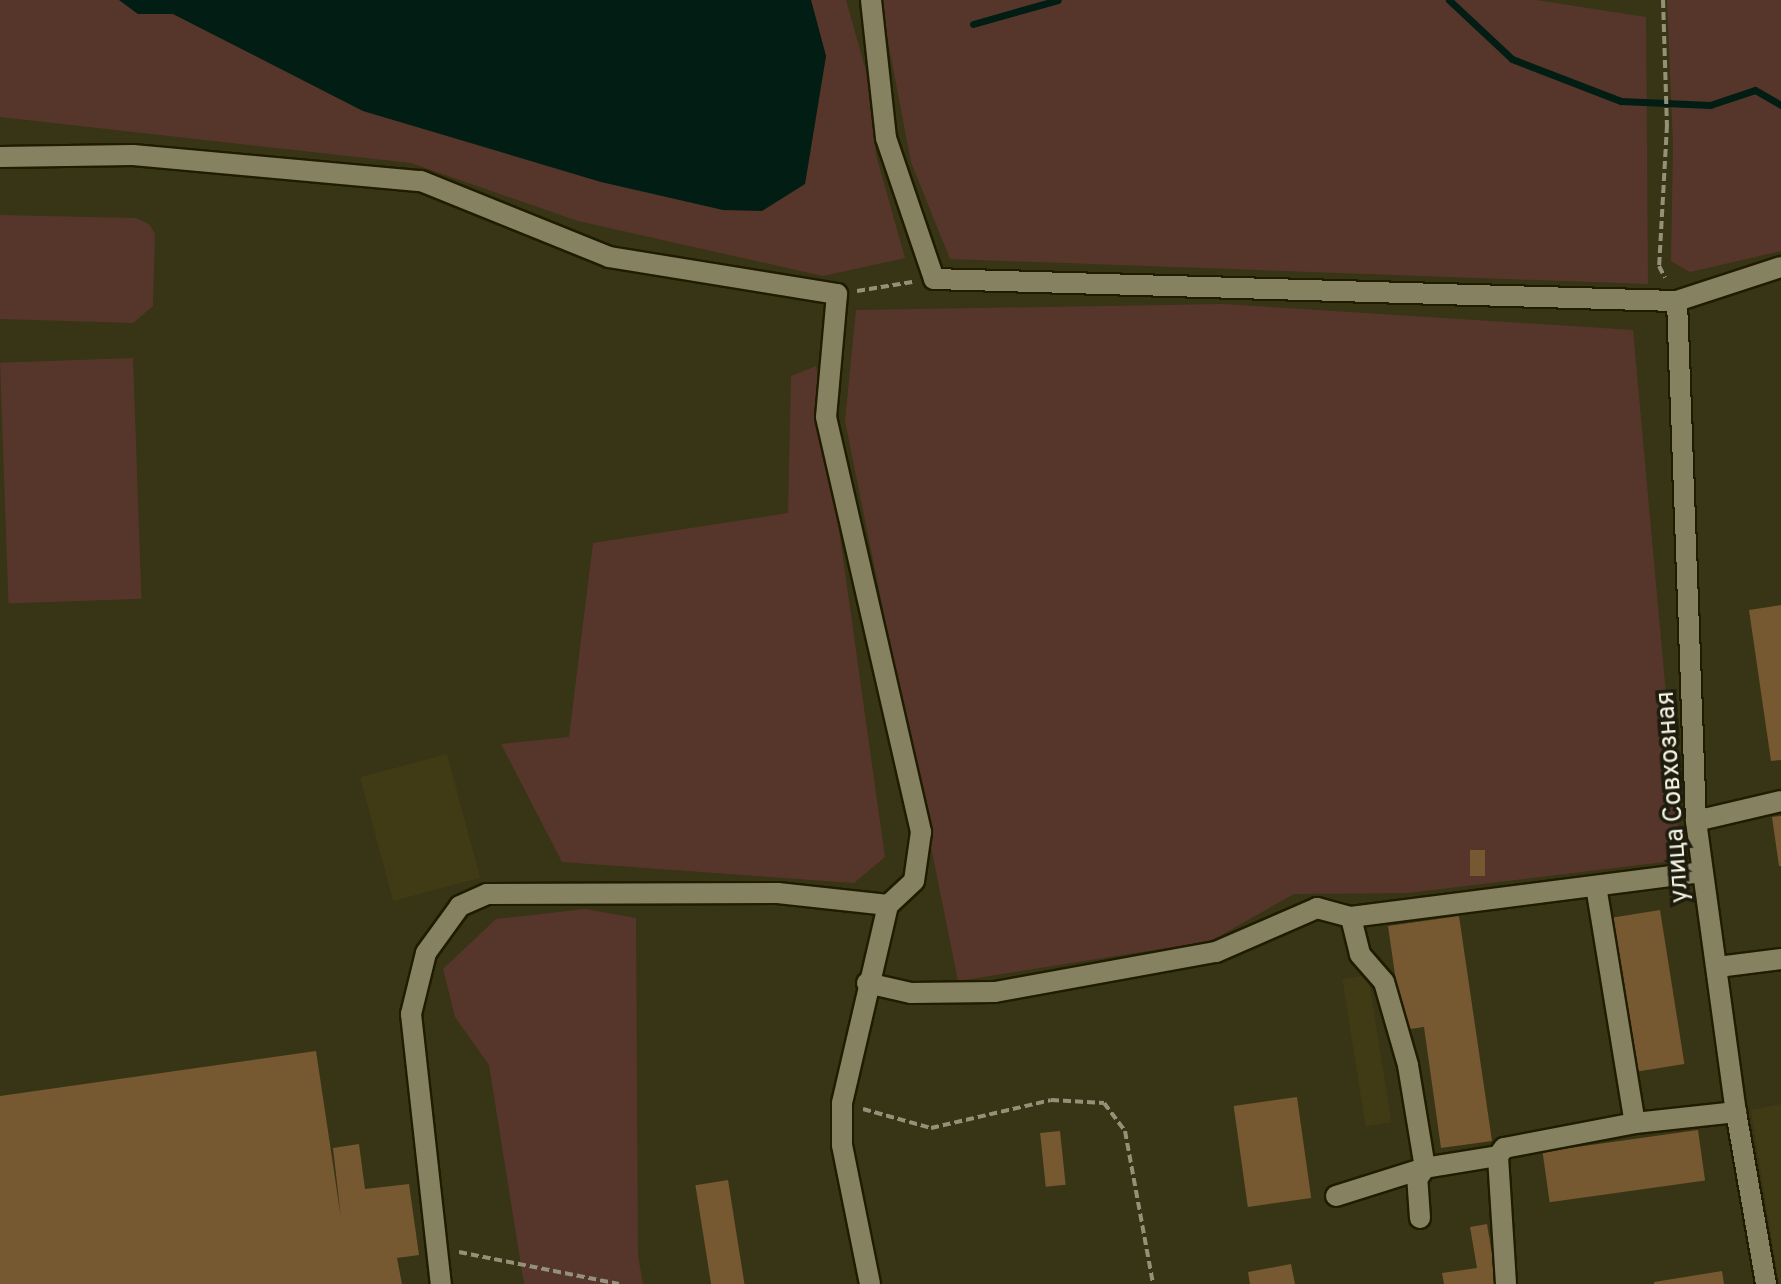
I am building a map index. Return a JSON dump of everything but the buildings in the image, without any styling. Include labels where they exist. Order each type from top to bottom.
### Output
[{"type":"street","points":[[871,0],[886,138],[934,279],[1677,301],[1781,267]]},
{"type":"street","points":[[0,157],[133,155],[421,181],[609,257],[837,294],[826,417],[921,832],[914,881],[888,905],[867,983],[842,1103],[842,1145],[870,1284]]},
{"type":"street","name":"улица Совхозная","points":[[1677,301],[1696,821],[1736,1112],[1766,1284]]},
{"type":"street","points":[[1696,821],[1781,801]]},
{"type":"street","points":[[867,983],[911,993],[995,992],[1216,952],[1317,908],[1351,917],[1701,872]]},
{"type":"street","points":[[1596,886],[1635,1123]]},
{"type":"street","points":[[441,1284],[441,1250],[411,1014],[426,953],[460,906],[487,894],[763,893],[888,905]]},
{"type":"street","points":[[1351,917],[1360,954],[1384,982],[1408,1065],[1425,1168],[1417,1179],[1420,1218]]},
{"type":"street","points":[[1718,967],[1781,959]]},
{"type":"street","points":[[1506,1284],[1498,1156],[1504,1148],[1635,1123],[1736,1112]]},
{"type":"street","points":[[1336,1196],[1425,1168],[1498,1156]]},
{"type":"path","points":[[1663,0],[1667,125],[1659,266],[1677,301]]},
{"type":"path","points":[[837,294],[934,279]]},
{"type":"path","points":[[842,1103],[931,1128],[1051,1100],[1104,1103],[1125,1131],[1153,1284]]},
{"type":"path","points":[[441,1250],[491,1255],[548,1273],[619,1284]]},
{"type":"shaded area","points":[[0,0],[119,0],[138,14],[173,14],[363,111],[473,141],[805,184],[826,56],[811,0],[846,0],[866,71],[876,155],[905,258],[823,276],[578,221],[411,163],[0,117]]},
{"type":"shaded area","points":[[119,0],[811,0],[826,56],[805,184],[762,211],[723,210],[601,182],[363,111],[173,14],[138,14]]},
{"type":"shaded area","points":[[880,0],[1536,0],[1646,17],[1648,284],[950,259],[911,162]]},
{"type":"shaded area","points":[[1667,0],[1781,0],[1781,251],[1690,272],[1671,261],[1673,145]]},
{"type":"shaded area","points":[[0,215],[136,218],[149,224],[155,234],[153,306],[133,323],[0,319]]},
{"type":"shaded area","points":[[1224,304],[1633,330],[1681,860],[1408,893],[1294,894],[1211,941],[958,981],[845,421],[856,310]]},
{"type":"shaded area","points":[[133,358],[141,599],[8,603],[0,363]]},
{"type":"shaded area","points":[[816,366],[885,857],[854,883],[562,862],[501,744],[569,737],[593,543],[788,513],[791,376]]},
{"type":"shaded area","points":[[447,754],[480,878],[393,901],[360,777]]},
{"type":"shaded area","points":[[585,909],[636,918],[638,1256],[643,1284],[524,1284],[489,1065],[455,1017],[443,969],[496,919]]},
{"type":"shaded area","points":[[1368,975],[1391,1122],[1366,1126],[1342,979]]},
{"type":"shaded area","points":[[1781,1104],[1781,1284],[1779,1284],[1751,1110]]},
{"type":"waterway","points":[[973,24],[1058,0]]},
{"type":"waterway","points":[[1449,0],[1512,59],[1621,101],[1710,105],[1755,90],[1781,105]]}]
